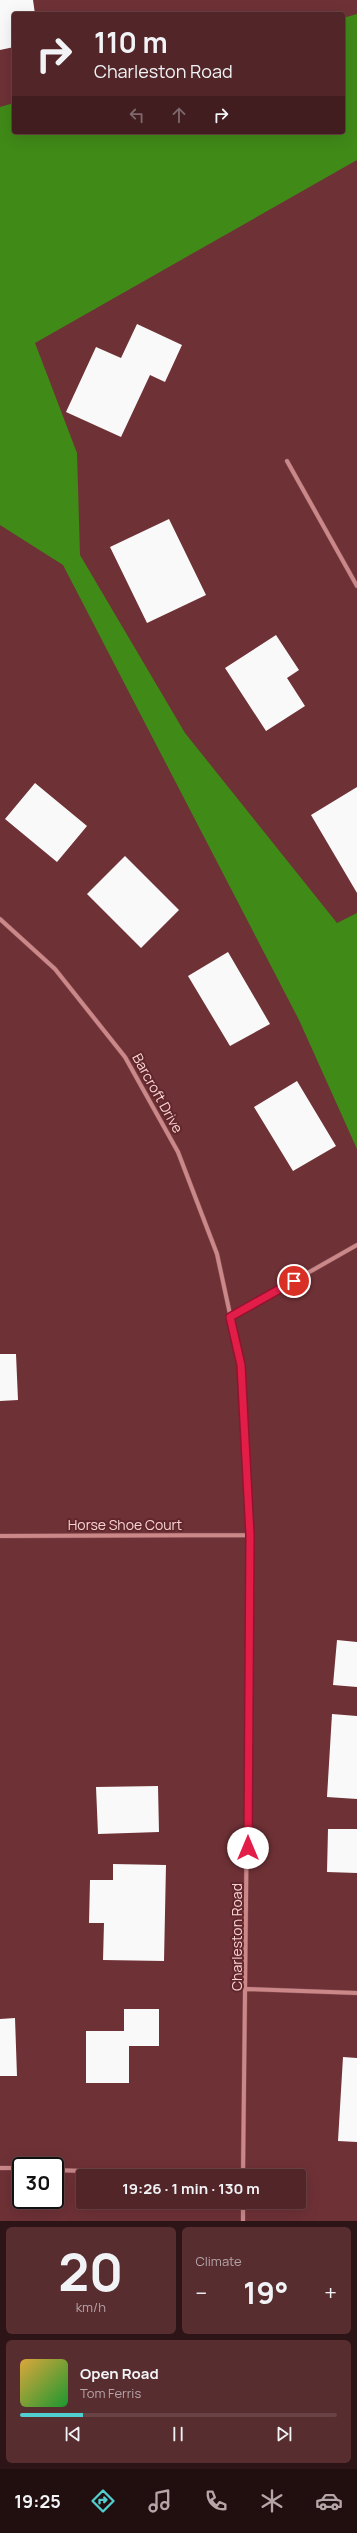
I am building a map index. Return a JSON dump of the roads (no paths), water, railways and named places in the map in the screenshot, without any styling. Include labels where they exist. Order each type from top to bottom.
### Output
[{"type":"street","points":[[287,461],[357,586]]},
{"type":"street","name":"Barcroft Drive","points":[[0,919],[55,969],[125,1056],[178,1152],[217,1254],[230,1317]]},
{"type":"street","points":[[230,1317],[357,1245]]},
{"type":"street","name":"Charleston Road","points":[[230,1317],[241,1365],[250,1535],[247,1989],[243,2169]]},
{"type":"street","name":"Horse Shoe Court","points":[[0,1536],[250,1535]]},
{"type":"street","points":[[247,1989],[357,1993]]},
{"type":"street","points":[[0,2168],[12,2168]]},
{"type":"street","points":[[64,2170],[76,2171]]},
{"type":"street","points":[[243,2209],[243,2221]]}]
